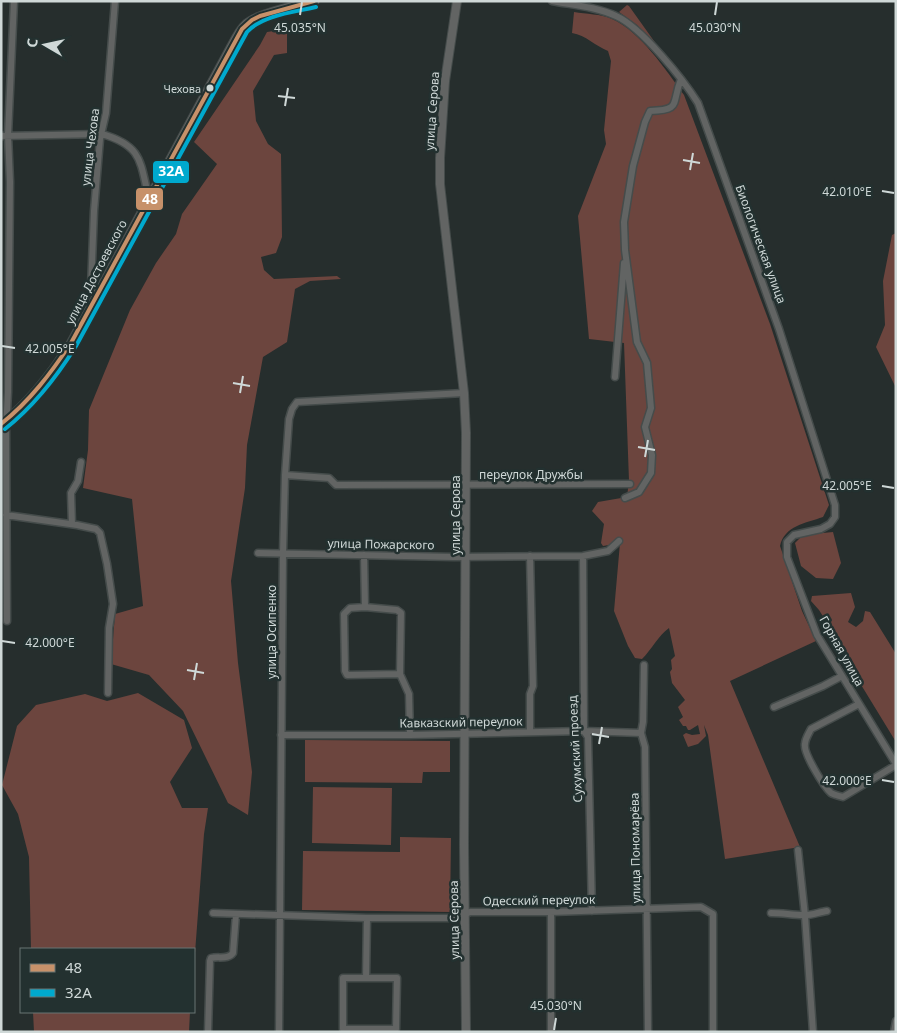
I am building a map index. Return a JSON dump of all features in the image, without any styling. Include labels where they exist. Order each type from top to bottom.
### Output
[{"type":"main road","name":"улица Достоевского","points":[[4,422],[24,404],[49,376],[71,343],[231,47],[247,22],[315,1]]},
{"type":"main road","name":"улица Серова","points":[[457,1],[444,81],[440,178],[464,393],[466,485],[464,915],[466,1032]]},
{"type":"street","points":[[7,621],[4,422],[10,182],[3,134],[14,1]]},
{"type":"street","name":"улица Чехова","points":[[96,294],[91,288],[94,211],[100,139],[106,113],[115,1]]},
{"type":"street","name":"Биологическая улица","points":[[552,1],[602,11],[628,22],[681,79],[698,103],[779,329],[835,505],[835,517],[830,524],[821,529],[794,535],[787,542]]},
{"type":"street","points":[[625,498],[629,498],[639,492],[645,483],[651,473],[652,455],[645,427],[651,408],[647,363],[638,342],[625,250],[624,222],[628,192],[645,122],[650,111],[664,111],[672,108],[676,103],[676,91],[681,79]]},
{"type":"street","points":[[3,134],[102,134],[116,138],[130,147],[139,158],[149,199]]},
{"type":"street","points":[[615,377],[625,250]]},
{"type":"street","name":"улица Осипенко","points":[[279,1032],[283,553],[289,419],[292,409],[297,402],[464,393]]},
{"type":"street","points":[[72,524],[71,493],[78,480],[81,462]]},
{"type":"street","name":"переулок Дружбы","points":[[285,475],[330,478],[336,485],[630,484]]},
{"type":"street","points":[[6,516],[96,528],[100,533],[113,604],[109,628],[108,693]]},
{"type":"street","name":"улица Пожарского","points":[[258,553],[583,556],[608,551],[619,541]]},
{"type":"street","name":"Горная улица","points":[[787,542],[787,557],[817,635],[896,764]]},
{"type":"street","points":[[364,555],[365,607]]},
{"type":"street","points":[[530,556],[532,686],[530,694],[530,732]]},
{"type":"street","name":"Сухумский проезд","points":[[583,556],[584,731],[588,737],[592,911]]},
{"type":"street","points":[[400,674],[348,674],[344,671],[344,614],[350,608],[365,607],[396,610],[401,613],[400,674],[409,694],[410,735]]},
{"type":"street","name":"улица Пономарёва","points":[[644,665],[643,722],[641,732],[644,747],[648,1032]]},
{"type":"street","points":[[774,707],[842,676]]},
{"type":"street","points":[[858,704],[811,729],[809,732],[804,745],[818,776],[832,793],[843,798],[896,764]]},
{"type":"street","name":"Кавказский переулок","points":[[281,734],[410,735],[584,731],[641,732]]},
{"type":"street","points":[[798,850],[805,916],[813,1032]]},
{"type":"street","name":"Одесский переулок","points":[[213,913],[367,918],[456,918],[470,912],[551,912],[701,907],[713,914],[713,1032]]},
{"type":"street","points":[[771,913],[790,913],[805,916],[827,911]]},
{"type":"street","points":[[551,912],[551,1032]]},
{"type":"street","points":[[208,1032],[210,961],[211,958],[227,958],[233,953],[236,914]]},
{"type":"street","points":[[366,978],[367,918]]},
{"type":"street","points":[[343,978],[397,978],[396,1029],[355,1030],[343,1029],[343,978]]},
{"type":"street","points":[[894,1032],[896,1021]]},
{"type":"shaded area","points":[[627,5],[659,48],[637,25],[619,12]]},
{"type":"shaded area","points":[[574,12],[612,19],[633,32],[652,52],[684,95],[770,324],[829,505],[823,517],[797,526],[786,534],[780,546],[802,611],[816,641],[730,681],[800,847],[725,859],[708,735],[704,725],[706,736],[698,744],[688,747],[683,735],[686,733],[692,735],[700,734],[698,725],[688,730],[679,720],[683,717],[678,707],[685,700],[672,683],[670,672],[672,669],[671,660],[675,656],[669,628],[642,659],[635,658],[614,611],[620,543],[618,538],[615,544],[603,546],[601,543],[604,524],[592,511],[598,502],[627,497],[629,481],[624,343],[589,339],[578,216],[606,144],[604,130],[611,61],[608,51],[582,36],[572,33]]},
{"type":"shaded area","points":[[287,29],[287,53],[274,55],[253,91],[256,121],[268,144],[281,154],[282,237],[276,253],[261,257],[264,270],[274,279],[337,276],[341,279],[310,281],[295,289],[287,342],[263,357],[247,445],[245,488],[231,581],[238,663],[252,772],[248,815],[228,803],[183,711],[149,675],[111,664],[115,614],[143,606],[132,499],[83,488],[88,450],[89,410],[130,310],[156,263],[176,234],[182,214],[217,164],[194,142],[267,32]]},
{"type":"shaded area","points":[[896,233],[896,388],[876,347],[885,325],[883,281],[892,235]]},
{"type":"shaded area","points":[[833,532],[841,563],[833,579],[816,578],[801,566],[795,543],[803,535]]},
{"type":"shaded area","points":[[851,593],[855,607],[848,622],[856,627],[863,621],[865,611],[870,612],[896,654],[896,742],[852,670],[843,648],[819,610],[811,601],[812,596]]},
{"type":"shaded area","points":[[138,693],[184,720],[192,748],[170,782],[182,808],[208,808],[204,834],[195,953],[195,948],[31,948],[29,857],[18,814],[2,785],[17,726],[36,705],[85,694],[107,701]]},
{"type":"shaded area","points":[[305,740],[450,741],[450,772],[423,772],[422,783],[305,782]]},
{"type":"shaded area","points":[[313,787],[392,788],[391,845],[312,843]]},
{"type":"shaded area","points":[[400,837],[451,838],[450,912],[302,910],[303,851],[400,852]]},
{"type":"shaded area","points":[[33,1013],[190,1013],[189,1032],[34,1032]]},
{"type":"transit line","name":"48","points":[[1,424],[39,386],[71,343],[242,29],[260,16],[314,1]]},
{"type":"transit line","name":"32A","points":[[5,429],[26,411],[44,391],[76,346],[247,32],[253,26],[270,18],[316,7]]},
{"type":"place","name":"Чехова","points":[[210,88]]}]
